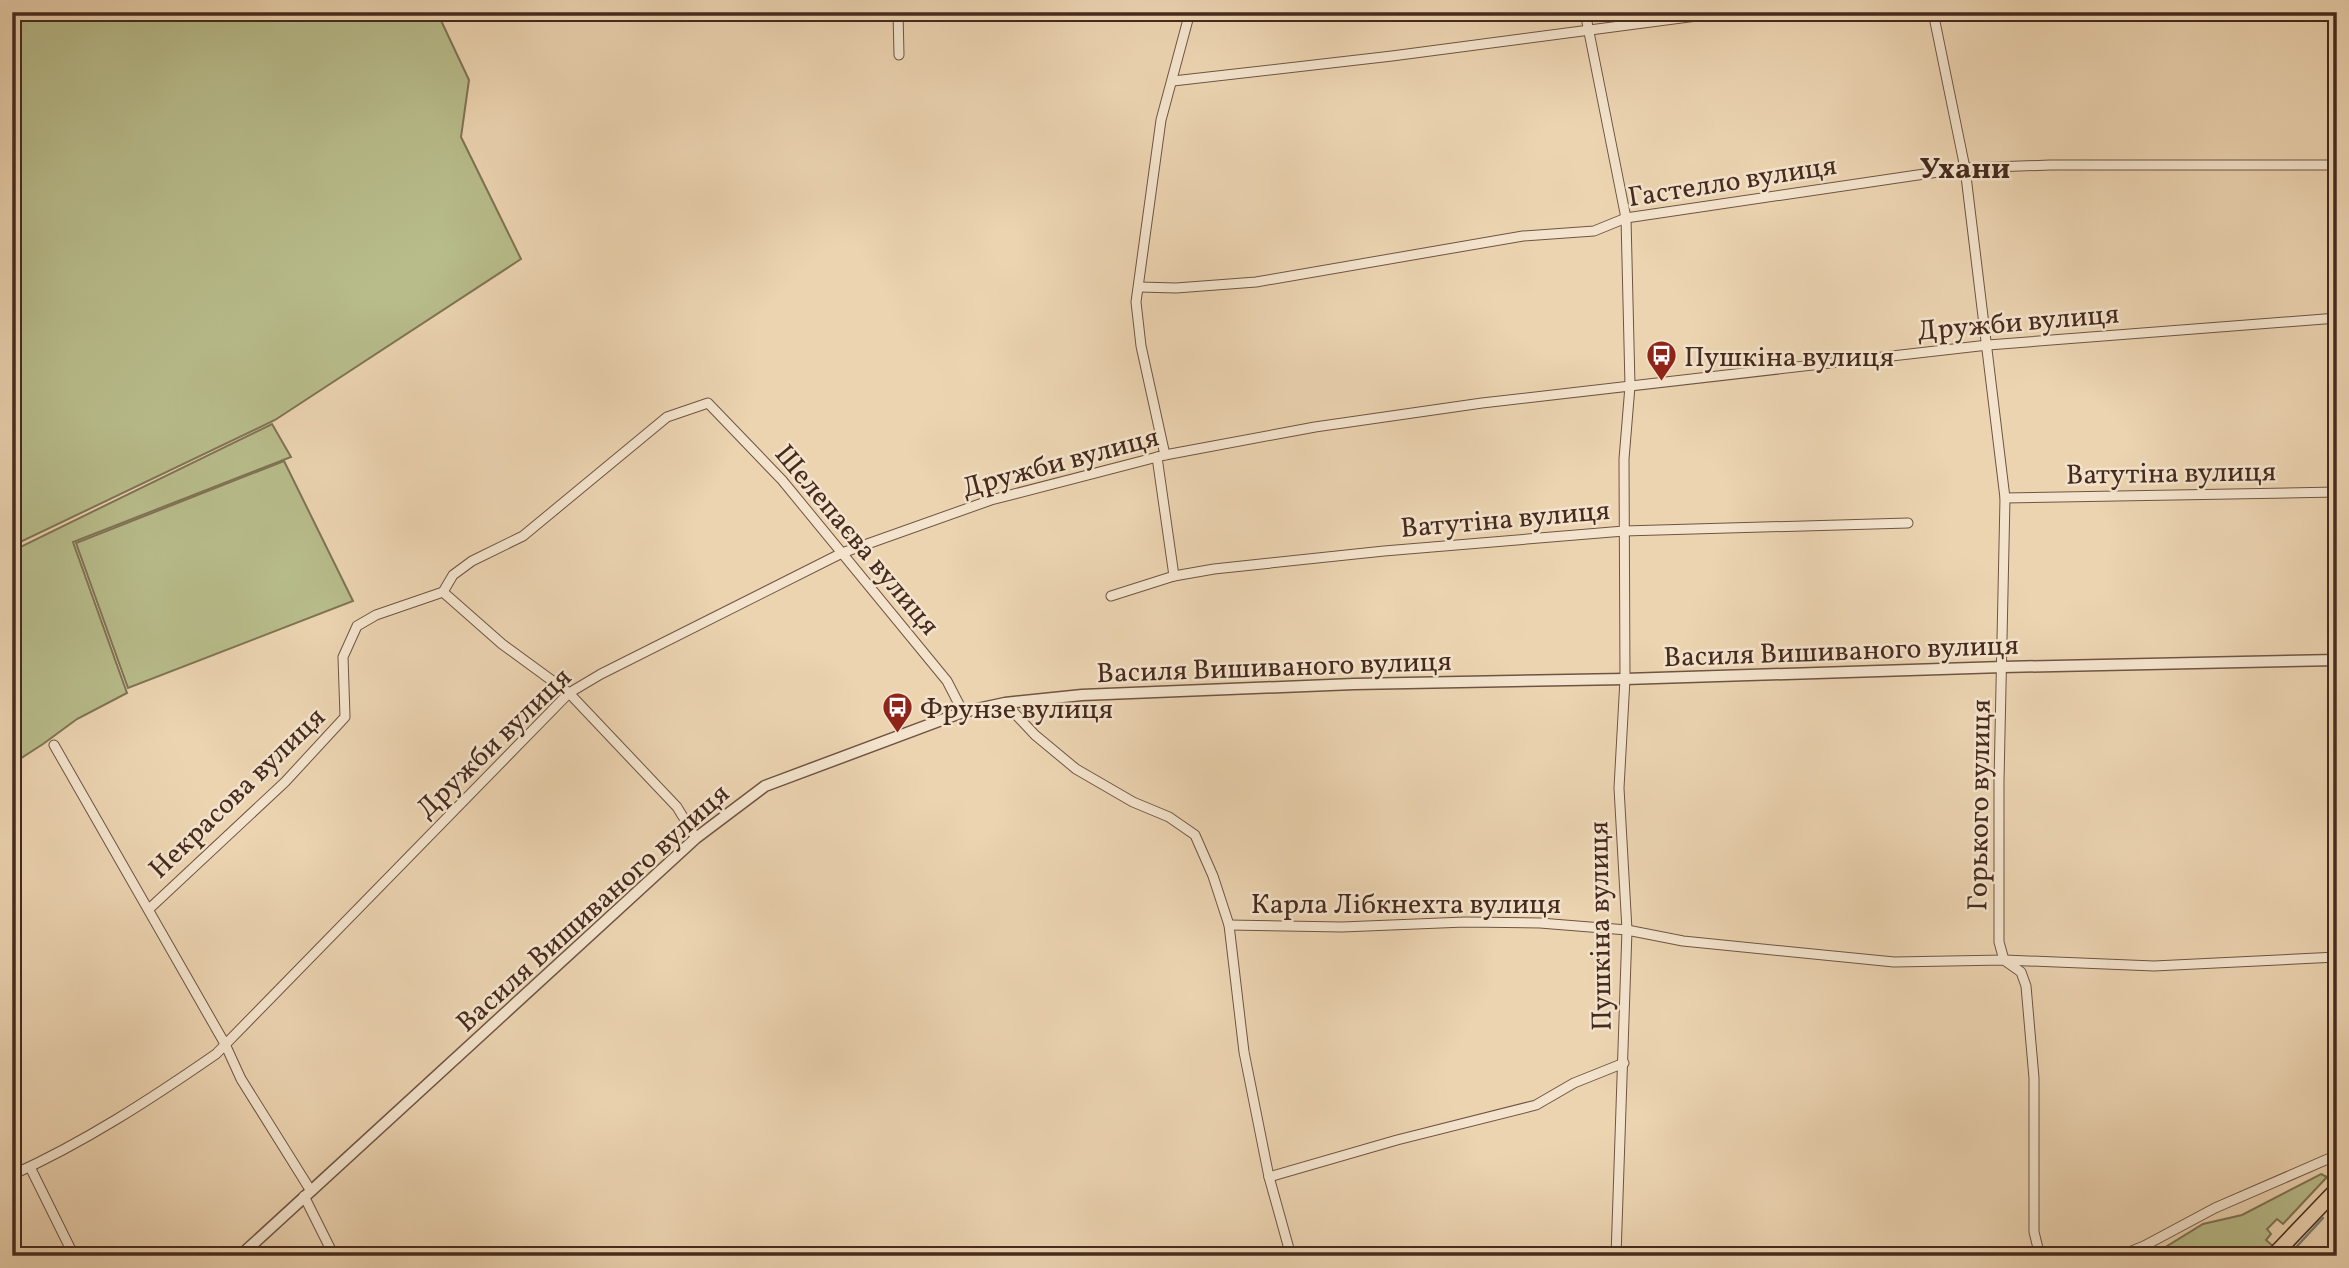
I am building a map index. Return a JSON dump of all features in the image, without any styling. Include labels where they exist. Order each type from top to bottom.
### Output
[{"type":"main road","points":[[2273,1256],[2337,1189]]},
{"type":"street","points":[[898,12],[899,55]]},
{"type":"street","points":[[1174,576],[1161,456],[1141,346],[1136,302],[1161,120],[1190,12]]},
{"type":"street","name":"Пушкіна вулиця","points":[[1585,12],[1626,218],[1630,387],[1624,459],[1625,679],[1619,788],[1626,930],[1616,1256]]},
{"type":"street","points":[[1173,80],[1392,56],[1727,12]]},
{"type":"street","name":"Горького вулиця","points":[[1933,12],[1965,168],[2005,498],[1999,781],[1999,942],[2004,960]]},
{"type":"street","name":"Гастелло вулиця","points":[[1139,287],[1176,288],[1256,282],[1523,236],[1594,231],[1626,218],[1965,168],[2050,165],[2337,165]]},
{"type":"street","name":"Дружби вулиця","points":[[12,1175],[89,1136],[150,1100],[216,1055],[569,693],[601,674],[842,554],[991,500],[1161,456],[1315,427],[1482,403],[1988,345],[2337,318]]},
{"type":"street","name":"Шелепаєва вулиця","points":[[443,592],[453,575],[472,561],[523,536],[667,417],[708,403],[782,480],[947,681],[963,712]]},
{"type":"street","name":"Ватутіна вулиця","points":[[2005,498],[2337,492]]},
{"type":"street","name":"Ватутіна вулиця","points":[[1111,596],[1174,576],[1213,569],[1370,552],[1624,531],[1908,523]]},
{"type":"street","points":[[443,592],[502,643],[569,693],[677,807],[696,838]]},
{"type":"street","name":"Некрасова вулиця","points":[[149,909],[285,782],[345,717],[343,657],[357,626],[376,615],[443,592]]},
{"type":"street","name":"Василя Вишиваного вулиця","points":[[240,1256],[696,838],[765,786],[963,712],[1005,703],[1082,695],[1353,684],[2337,660]]},
{"type":"street","points":[[1005,703],[1035,735],[1076,769],[1133,802],[1169,817],[1195,835],[1213,876],[1229,925],[1244,1052],[1269,1177],[1292,1256]]},
{"type":"street","points":[[54,745],[308,1194],[334,1256]]},
{"type":"street","name":"Карла Лібкнехта вулиця","points":[[1229,925],[1342,927],[1465,922],[1540,923],[1626,930],[1683,941],[1894,962],[2004,960],[2154,966],[2337,957]]},
{"type":"street","points":[[2004,960],[2021,972],[2026,986],[2034,1078],[2034,1232],[2040,1256]]},
{"type":"street","points":[[1269,1177],[1397,1140],[1536,1105],[1574,1083],[1623,1063]]},
{"type":"street","points":[[2119,1256],[2144,1246],[2215,1208],[2337,1155]]},
{"type":"street","points":[[30,1167],[74,1256]]},
{"type":"green space","points":[[12,12],[437,12],[469,80],[461,137],[521,259],[275,420],[12,546]]},
{"type":"green space","points":[[272,424],[291,457],[73,542],[127,693],[77,719],[12,764],[12,551]]},
{"type":"green space","points":[[284,461],[353,601],[128,688],[76,543]]},
{"type":"green space","points":[[2321,1174],[2327,1177],[2283,1224],[2277,1219],[2267,1229],[2271,1234],[2266,1240],[2274,1247],[2266,1256],[2151,1256],[2203,1224],[2242,1215]]},
{"type":"waterway","points":[[2332,1210],[2337,1205]]},
{"type":"waterway","points":[[2288,1256],[2323,1218]]},
{"type":"place","name":"Пушкіна вулиця","points":[[1661,383]]},
{"type":"place","name":"Фрунзе вулиця","points":[[897,735]]},
{"type":"district","name":"Ухани","points":[[1965,168]]}]
